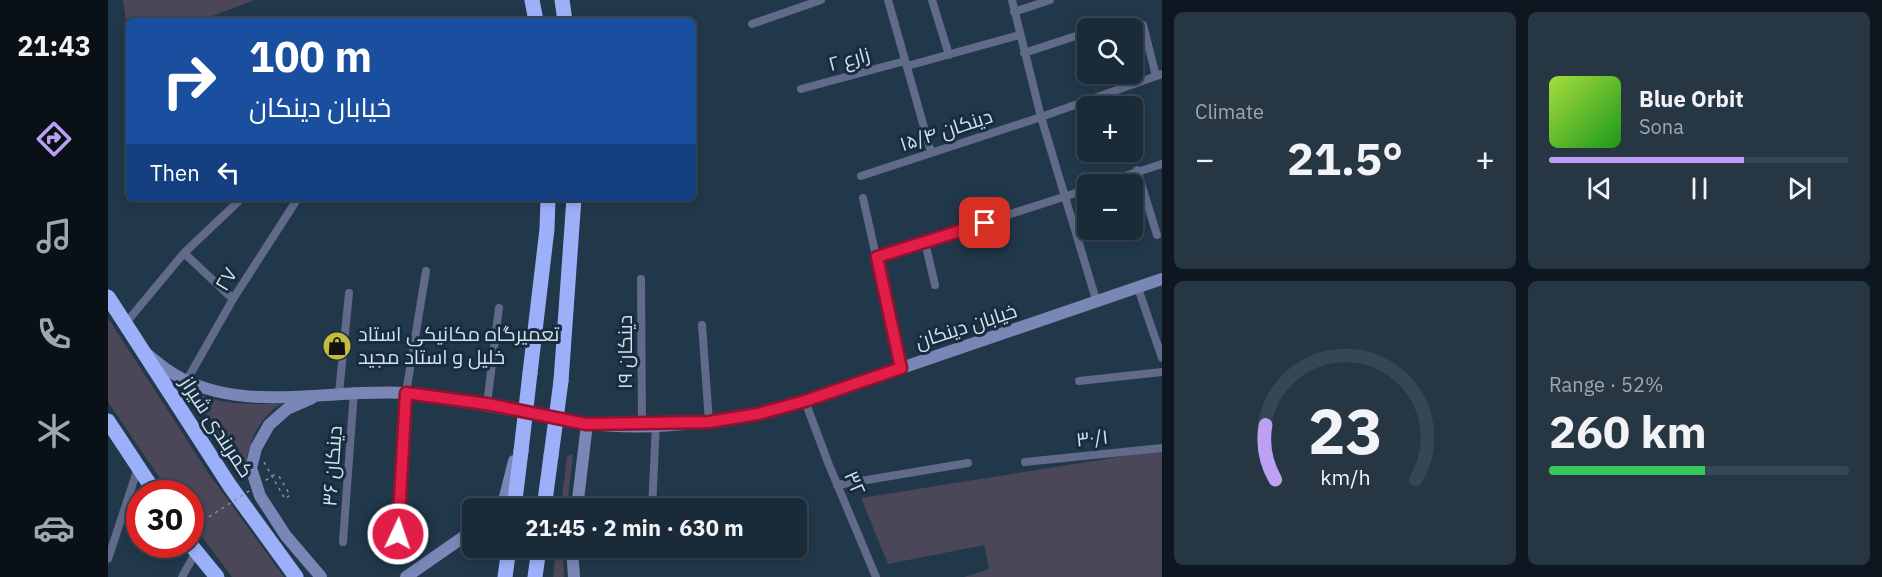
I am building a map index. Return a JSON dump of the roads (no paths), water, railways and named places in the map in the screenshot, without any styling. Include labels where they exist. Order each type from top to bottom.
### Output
[{"type":"highway","points":[[532,0],[535,18]]},
{"type":"highway","points":[[562,0],[565,18]]},
{"type":"highway","points":[[515,498],[547,230],[548,201]]},
{"type":"highway","points":[[545,498],[561,381],[574,201]]},
{"type":"highway","name":"کمربندی شیراز","points":[[108,297],[230,486],[296,577]]},
{"type":"highway","points":[[108,421],[146,480]]},
{"type":"highway","points":[[201,558],[215,576]]},
{"type":"highway","points":[[505,577],[508,558]]},
{"type":"highway","points":[[535,577],[538,558]]},
{"type":"highway","points":[[540,558],[541,577]]},
{"type":"main road","name":"خیابان دینکان","points":[[318,395],[354,391],[406,393],[487,404],[586,424],[642,425],[709,422],[758,414],[805,401],[1162,279]]},
{"type":"main road","points":[[141,349],[172,373],[234,395],[318,395]]},
{"type":"main road","points":[[318,395],[287,409],[269,425],[256,448],[251,468],[260,496],[286,536],[321,577]]},
{"type":"main road","points":[[504,498],[525,420]]},
{"type":"main road","points":[[577,498],[586,424]]},
{"type":"main road","points":[[406,577],[462,538]]},
{"type":"main road","points":[[573,558],[574,577]]},
{"type":"street","points":[[752,24],[821,0]]},
{"type":"street","points":[[888,0],[931,152]]},
{"type":"street","points":[[932,0],[949,55]]},
{"type":"street","points":[[1011,0],[1064,199],[1097,303]]},
{"type":"street","points":[[1014,12],[1050,0]]},
{"type":"street","points":[[1143,25],[1159,74]]},
{"type":"street","name":"۲ زارع","points":[[801,89],[949,55],[1019,35]]},
{"type":"street","points":[[1024,53],[1077,36]]},
{"type":"street","name":"۱۵/۴ دینکان","points":[[861,176],[1041,117],[1159,74]]},
{"type":"street","points":[[1126,174],[1162,164]]},
{"type":"street","points":[[1137,170],[1157,235]]},
{"type":"street","points":[[877,257],[1077,194]]},
{"type":"street","points":[[863,198],[901,368]]},
{"type":"street","points":[[125,324],[184,253],[239,201]]},
{"type":"street","name":"۲۷","points":[[187,380],[233,299],[296,201]]},
{"type":"street","points":[[925,242],[935,285]]},
{"type":"street","points":[[184,253],[233,299]]},
{"type":"street","points":[[396,557],[406,393],[426,271]]},
{"type":"street","name":"۱۹ دینکان","points":[[641,279],[642,425]]},
{"type":"street","points":[[1138,288],[1162,358]]},
{"type":"street","points":[[339,393],[349,293]]},
{"type":"street","points":[[487,404],[499,308]]},
{"type":"street","points":[[702,326],[709,422]]},
{"type":"street","points":[[1079,381],[1162,372]]},
{"type":"street","name":"۳۶ دینکان","points":[[343,542],[354,391]]},
{"type":"street","name":"۳۲","points":[[805,401],[876,577]]},
{"type":"street","points":[[652,498],[656,424]]},
{"type":"street","name":"۳۰/۱","points":[[1025,462],[1162,448]]},
{"type":"street","points":[[837,485],[968,463]]},
{"type":"street","points":[[108,559],[138,468]]},
{"type":"street","points":[[182,577],[189,558]]},
{"type":"place","name":"تعمیرگاه مکانیکی استاد خلیل و استاد مجید","points":[[337,346]]}]
